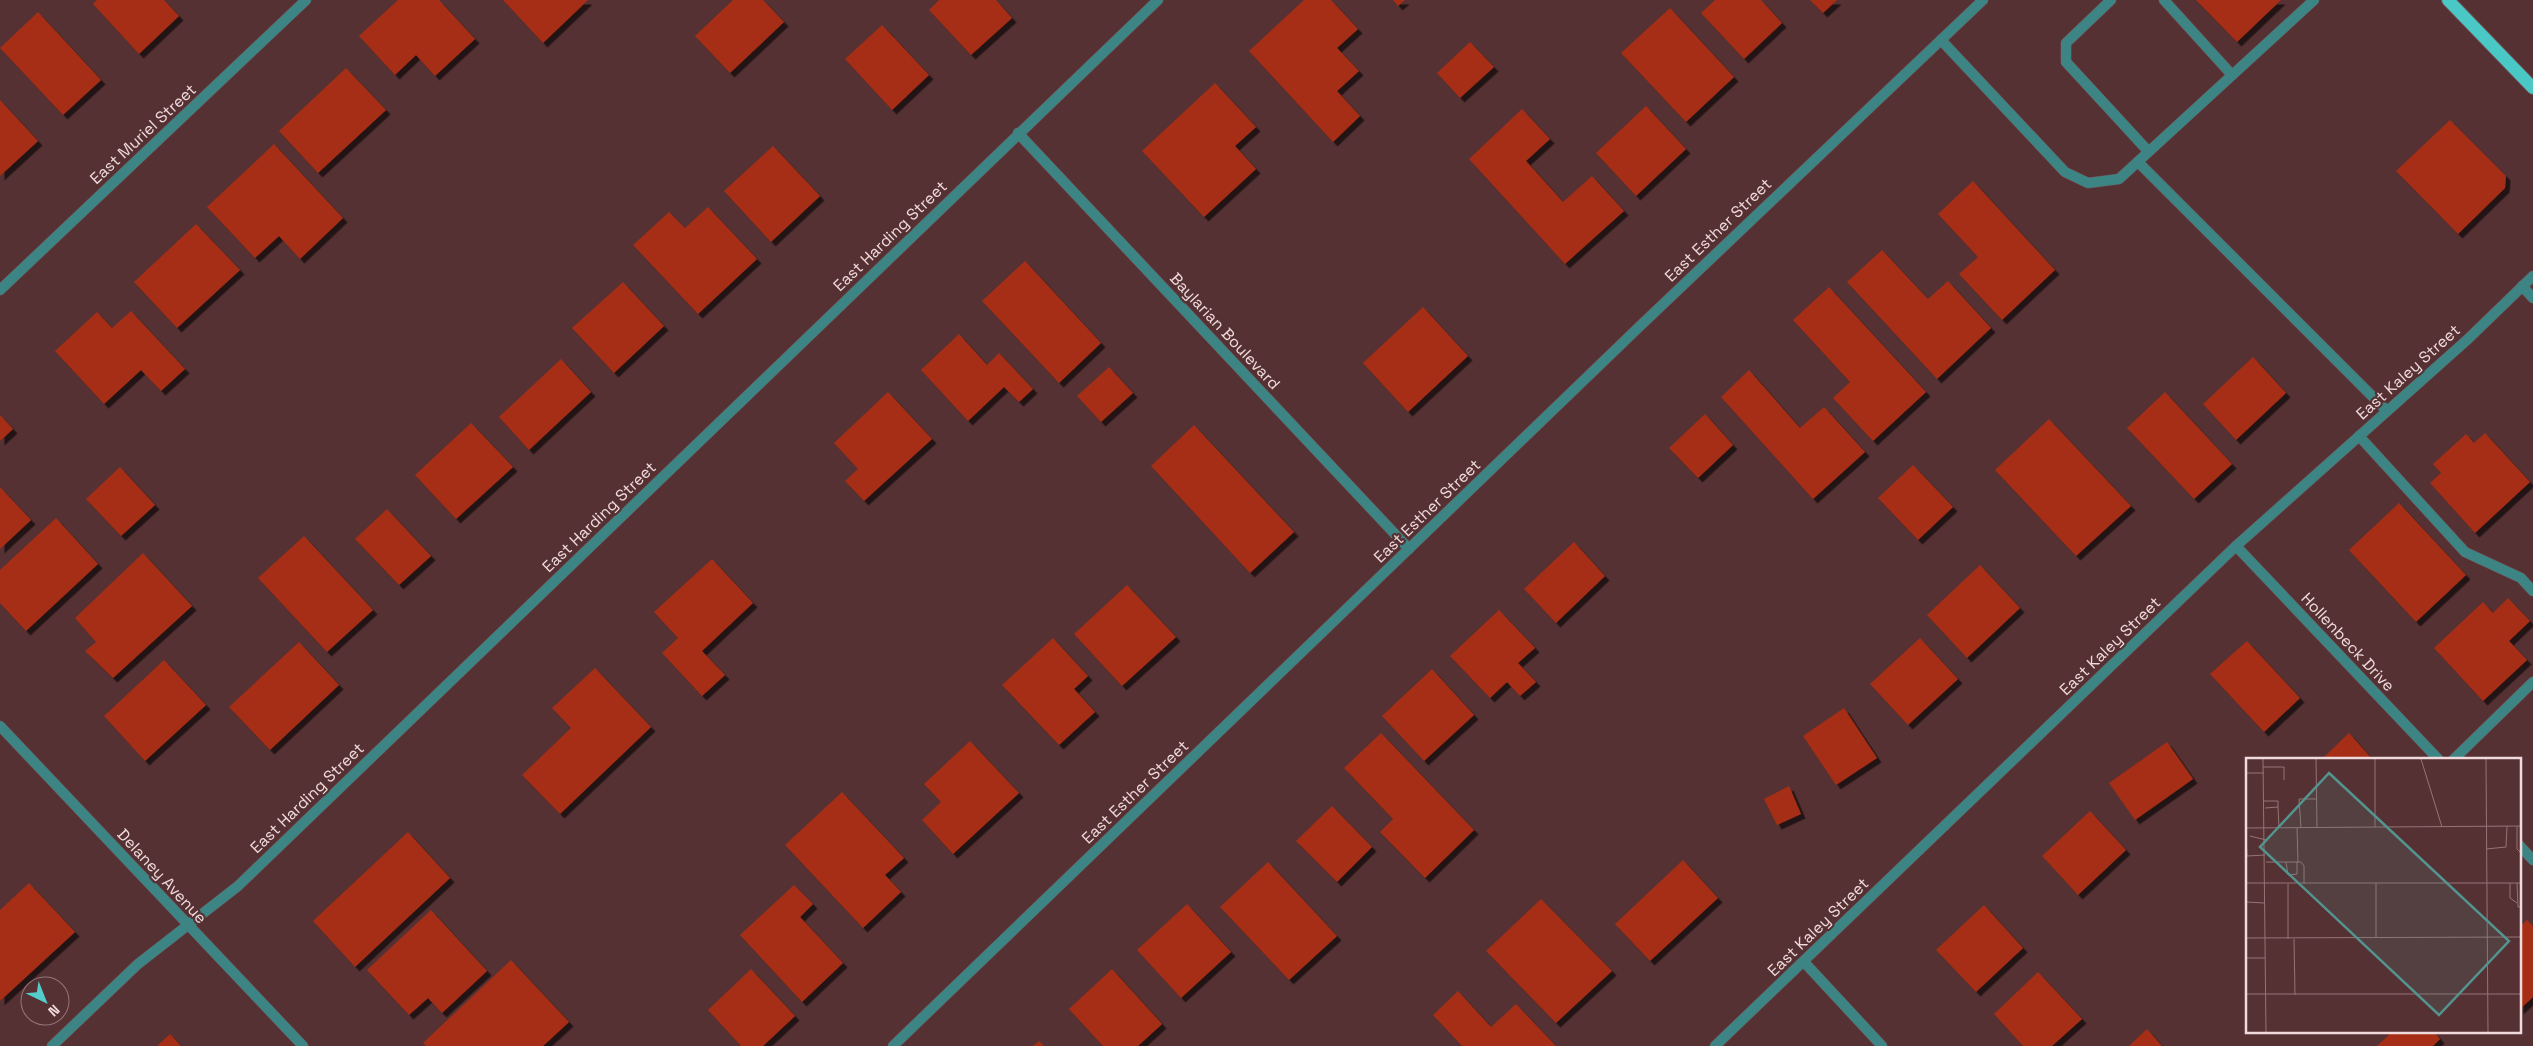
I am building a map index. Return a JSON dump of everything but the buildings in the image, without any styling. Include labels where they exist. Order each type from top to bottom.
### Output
[{"type":"main road","points":[[2448,0],[2533,88]]},
{"type":"street","name":"East Muriel Street","points":[[0,290],[306,0]]},
{"type":"street","name":"East Harding Street","points":[[52,1046],[138,964],[245,879],[1158,0]]},
{"type":"street","name":"East Esther Street","points":[[892,1046],[1632,334],[1983,0]]},
{"type":"street","points":[[2111,0],[2066,43],[2066,62],[2148,151]]},
{"type":"street","points":[[2164,0],[2232,75]]},
{"type":"street","points":[[1941,40],[2065,172],[2088,183],[2119,179],[2314,0]]},
{"type":"street","name":"Baylarian Boulevard","points":[[1018,133],[1409,549]]},
{"type":"street","points":[[2138,162],[2387,411]]},
{"type":"street","name":"East Kaley Street","points":[[1715,1046],[2236,546],[2468,339],[2533,276]]},
{"type":"street","points":[[2522,286],[2533,298]]},
{"type":"street","points":[[2359,436],[2465,552],[2521,578],[2533,591]]},
{"type":"street","name":"Hollenbeck Drive","points":[[2236,546],[2437,758]]},
{"type":"street","points":[[2455,758],[2533,682]]},
{"type":"street","name":"Delaney Avenue","points":[[0,726],[303,1046]]},
{"type":"street","points":[[2520,846],[2533,860]]},
{"type":"street","points":[[1804,962],[1882,1046]]}]
